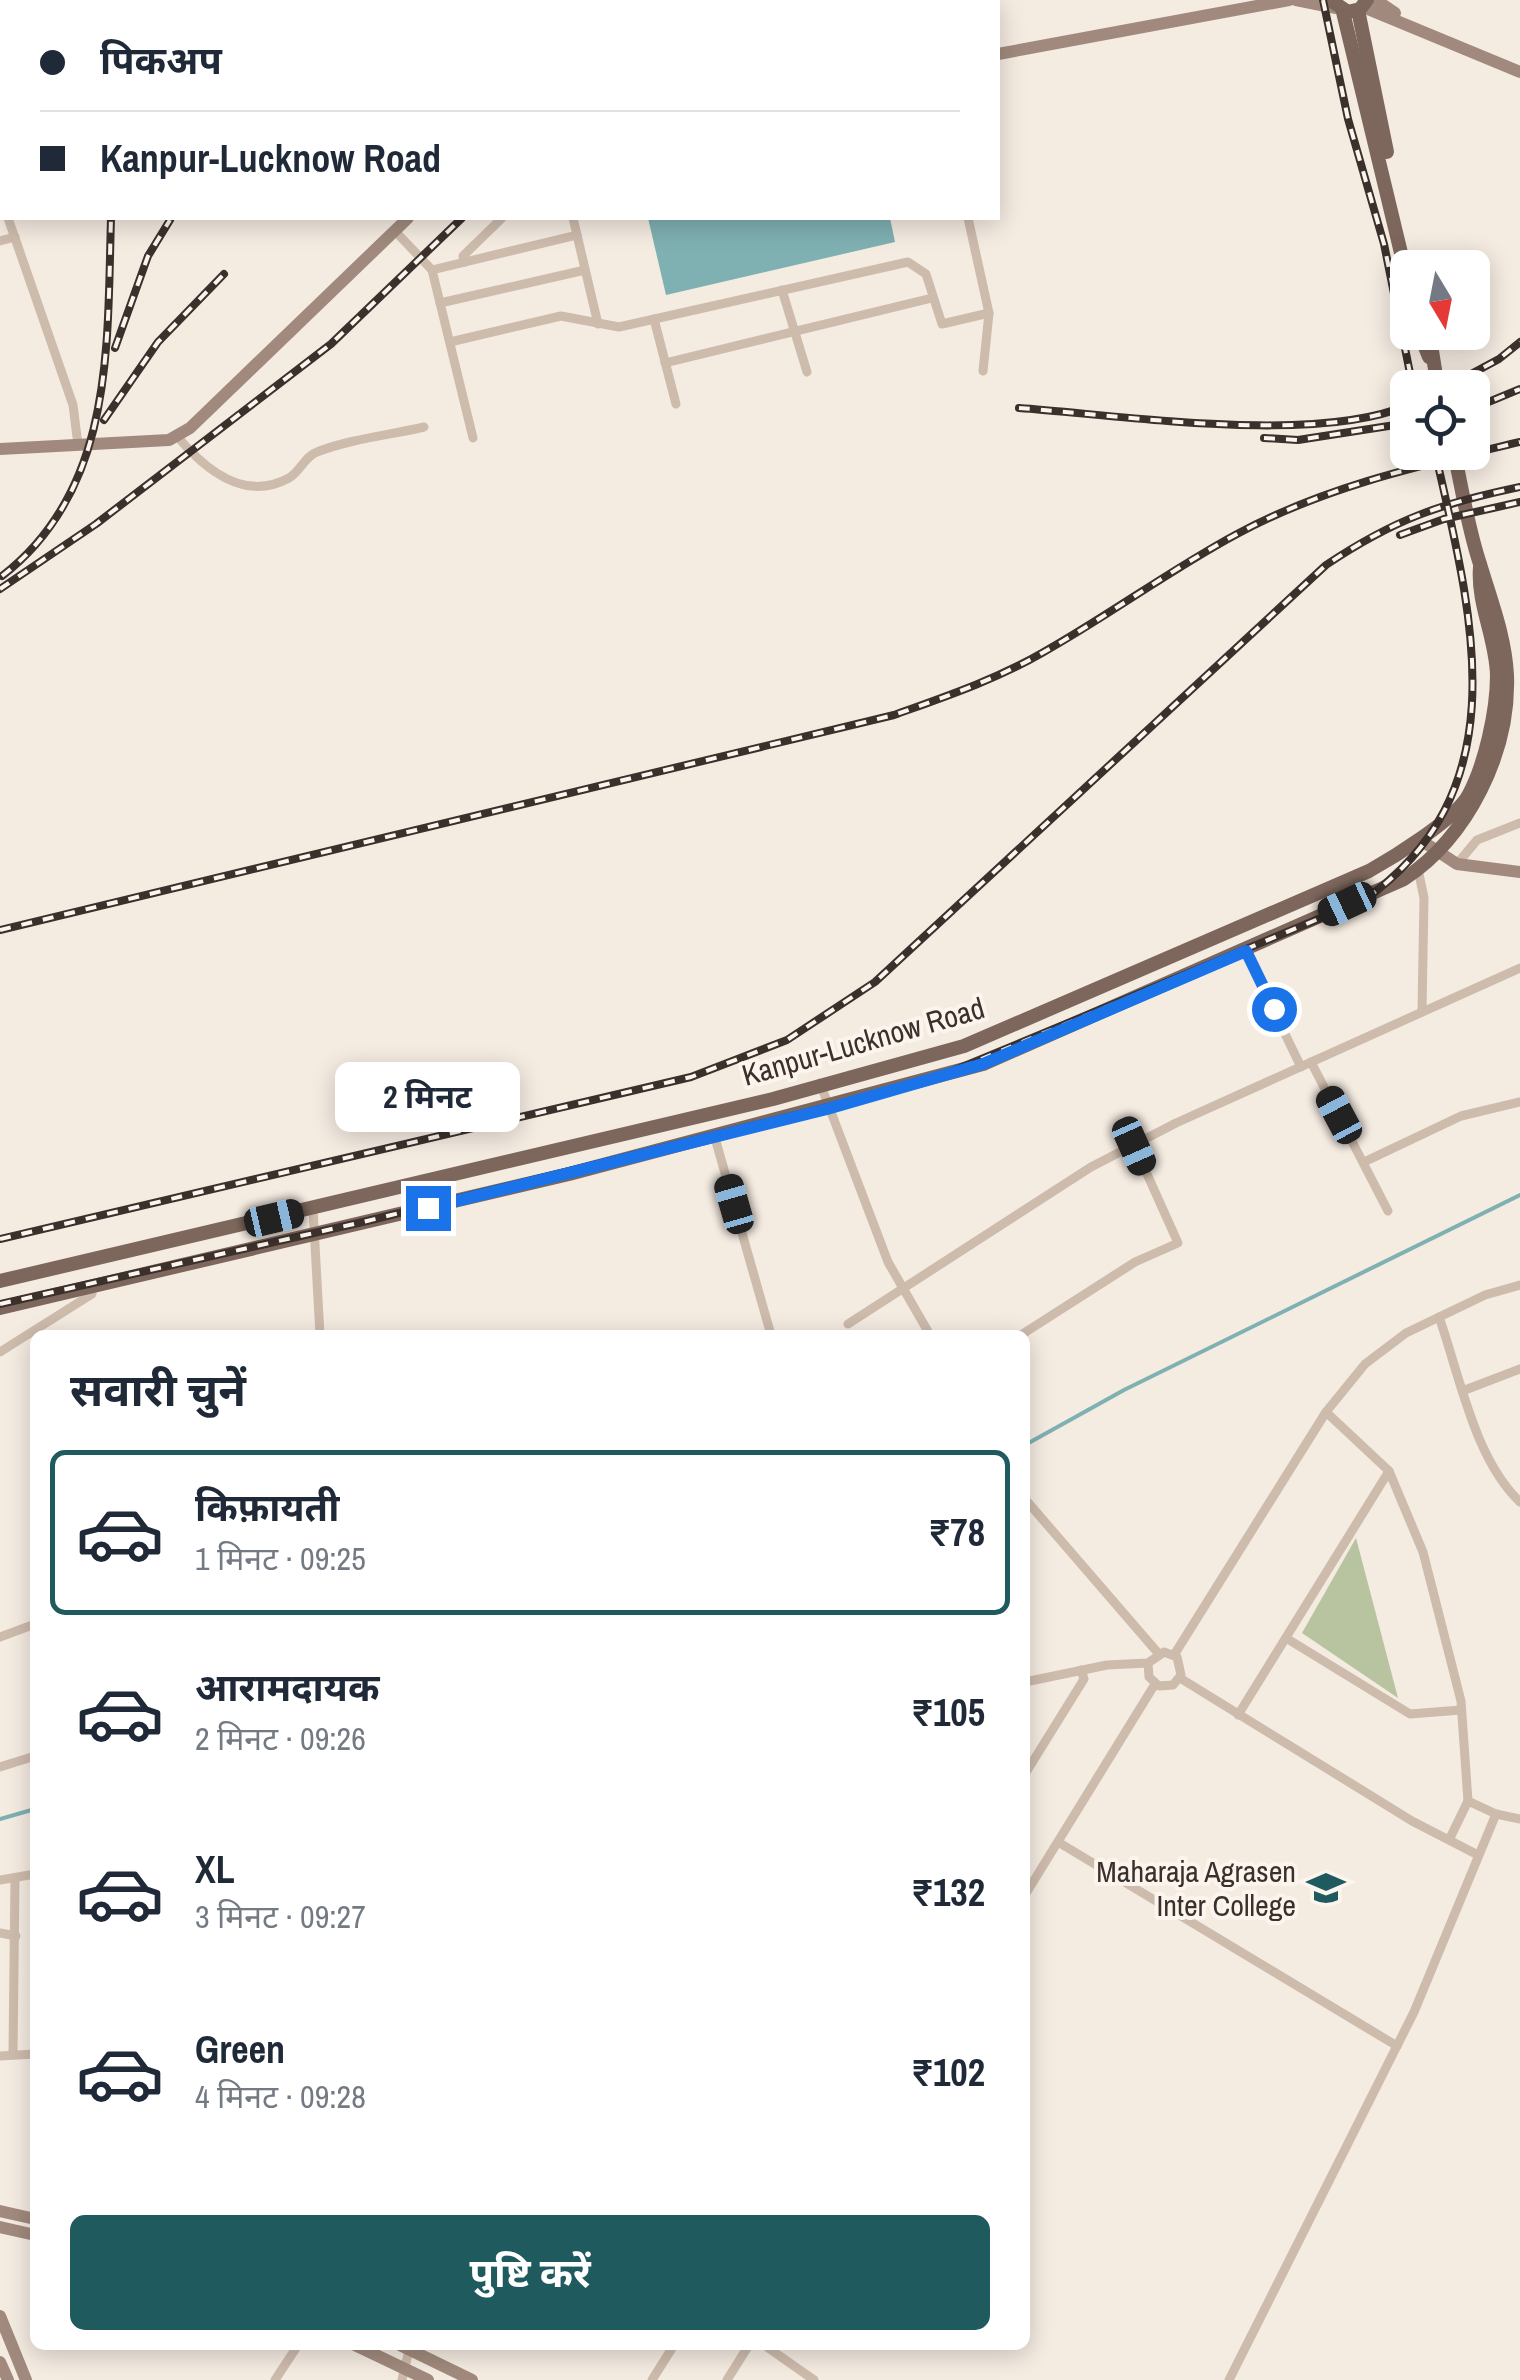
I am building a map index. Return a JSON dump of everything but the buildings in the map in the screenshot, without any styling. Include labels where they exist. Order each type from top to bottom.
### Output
[{"type":"main road","points":[[1353,5],[1410,250]]},
{"type":"main road","points":[[1353,5],[1402,250]]},
{"type":"main road","points":[[1427,350],[1434,370]]},
{"type":"main road","points":[[1431,350],[1432,362]]},
{"type":"main road","name":"Kanpur-Lucknow Road","points":[[0,1308],[715,1138],[983,1064],[1246,951],[1418,870],[1470,811],[1485,780],[1505,707],[1504,649],[1458,470]]},
{"type":"main road","name":"Kanpur-Lucknow Road","points":[[0,1281],[772,1099],[964,1046],[1369,871],[1419,839],[1467,798],[1494,705],[1496,675],[1479,585],[1480,567]]},
{"type":"street","points":[[1000,49],[1292,0],[1353,5],[1414,26],[1520,72]]},
{"type":"street","points":[[9,220],[72,405],[78,445]]},
{"type":"street","points":[[0,449],[177,436],[240,384],[406,220]]},
{"type":"street","points":[[465,262],[463,256],[500,220]]},
{"type":"street","points":[[573,220],[598,324]]},
{"type":"street","points":[[968,220],[989,312],[984,371]]},
{"type":"street","points":[[395,230],[432,270],[473,438]]},
{"type":"street","points":[[432,270],[577,236]]},
{"type":"street","points":[[0,241],[15,237]]},
{"type":"street","points":[[450,342],[562,316],[619,327],[908,262],[926,274],[942,324],[989,312]]},
{"type":"street","points":[[440,303],[585,270]]},
{"type":"street","points":[[782,290],[807,372]]},
{"type":"street","points":[[665,363],[932,298]]},
{"type":"street","points":[[654,319],[676,404]]},
{"type":"street","points":[[177,436],[191,453],[233,484],[256,489],[292,477],[313,452],[424,427]]},
{"type":"street","points":[[1457,864],[1477,840],[1520,823]]},
{"type":"street","points":[[1419,839],[1457,864],[1520,872]]},
{"type":"street","points":[[1418,870],[1424,898],[1422,1011]]},
{"type":"street","points":[[1246,951],[1388,1211]]},
{"type":"street","points":[[848,1324],[1091,1167],[1520,968]]},
{"type":"street","points":[[820,1083],[827,1109],[902,1288],[927,1330]]},
{"type":"street","points":[[1364,1162],[1460,1116],[1520,1102]]},
{"type":"street","points":[[715,1138],[770,1330]]},
{"type":"street","points":[[1029,1330],[1135,1262],[1178,1243],[1134,1146]]},
{"type":"street","points":[[313,1210],[320,1330]]},
{"type":"street","points":[[1174,1655],[1326,1412],[1365,1364],[1406,1332],[1484,1295],[1520,1285]]},
{"type":"street","points":[[35,1330],[92,1294],[92,1287]]},
{"type":"street","points":[[1438,1317],[1504,1487],[1520,1502]]},
{"type":"street","points":[[0,1352],[30,1333]]},
{"type":"street","points":[[1465,1390],[1520,1369]]},
{"type":"street","points":[[1326,1412],[1389,1471],[1423,1552],[1462,1710],[1468,1801],[1450,1838]]},
{"type":"street","points":[[1238,1716],[1389,1471]]},
{"type":"street","points":[[1030,1505],[1158,1653],[1174,1655],[1181,1662],[1180,1678],[1172,1685],[1156,1684],[1149,1677],[1148,1663]]},
{"type":"street","points":[[0,1637],[30,1626]]},
{"type":"street","points":[[1286,1638],[1410,1714],[1462,1710]]},
{"type":"street","points":[[1030,1681],[1081,1670],[1148,1663],[1158,1653]]},
{"type":"street","points":[[1030,1766],[1084,1680],[1081,1670]]},
{"type":"street","points":[[1180,1678],[1412,1821],[1476,1854]]},
{"type":"street","points":[[1030,1887],[1156,1684]]},
{"type":"street","points":[[0,1767],[30,1758]]},
{"type":"street","points":[[1468,1801],[1496,1814],[1520,1819]]},
{"type":"street","points":[[1229,2380],[1397,2046],[1496,1814]]},
{"type":"street","points":[[1058,1842],[1397,2046]]},
{"type":"street","points":[[0,1880],[30,1875]]},
{"type":"street","points":[[13,2054],[5,1970],[16,1936],[15,1878]]},
{"type":"street","points":[[0,1933],[16,1936]]},
{"type":"street","points":[[0,2056],[30,2054]]},
{"type":"street","points":[[0,2215],[30,2221]]},
{"type":"street","points":[[0,2227],[30,2233]]},
{"type":"street","points":[[0,2316],[26,2380]]},
{"type":"street","points":[[275,2380],[295,2350]]},
{"type":"street","points":[[362,2350],[404,2375],[428,2380]]},
{"type":"street","points":[[404,2375],[405,2350]]},
{"type":"street","points":[[411,2350],[472,2380]]},
{"type":"street","points":[[652,2380],[671,2350]]},
{"type":"street","points":[[727,2380],[746,2350]]},
{"type":"street","points":[[771,2350],[814,2380]]},
{"type":"street","points":[[0,2362],[8,2380]]},
{"type":"green space","points":[[1356,1538],[1398,1698],[1302,1633]]},
{"type":"water","points":[[648,220],[890,220],[895,242],[666,295]]},
{"type":"waterway","points":[[1030,1442],[1124,1390],[1520,1195]]},
{"type":"waterway","points":[[0,1819],[30,1810]]},
{"type":"railway","points":[[1323,0],[1348,119],[1384,244],[1409,370]]},
{"type":"railway","points":[[2,576],[39,541],[66,501],[85,458],[105,364],[111,220]]},
{"type":"railway","points":[[115,348],[148,256],[170,220]]},
{"type":"railway","points":[[0,589],[96,524],[331,344],[460,220]]},
{"type":"railway","points":[[104,420],[158,342],[224,274]]},
{"type":"railway","points":[[1479,370],[1520,342]]},
{"type":"railway","points":[[1490,401],[1520,389]]},
{"type":"railway","points":[[1019,408],[1163,421],[1271,425],[1323,423],[1390,411]]},
{"type":"railway","points":[[1264,438],[1298,440],[1390,426]]},
{"type":"railway","points":[[0,930],[894,715],[1024,663],[1212,548],[1271,517],[1376,479],[1520,442]]},
{"type":"railway","points":[[0,1304],[367,1221],[893,1091],[950,1072],[1364,900],[1413,856],[1446,807],[1465,754],[1472,697],[1470,638],[1462,577],[1439,470]]},
{"type":"railway","points":[[0,1239],[691,1077],[787,1040],[875,982],[1326,565],[1419,515],[1520,487]]},
{"type":"railway","points":[[1400,535],[1444,519],[1520,502]]},
{"type":"place","name":"Maharaja Agrasen Inter College","points":[[1326,1888]]},
{"type":"route","points":[[428,1208],[827,1109],[983,1064],[1246,951],[1274,1009]]}]
